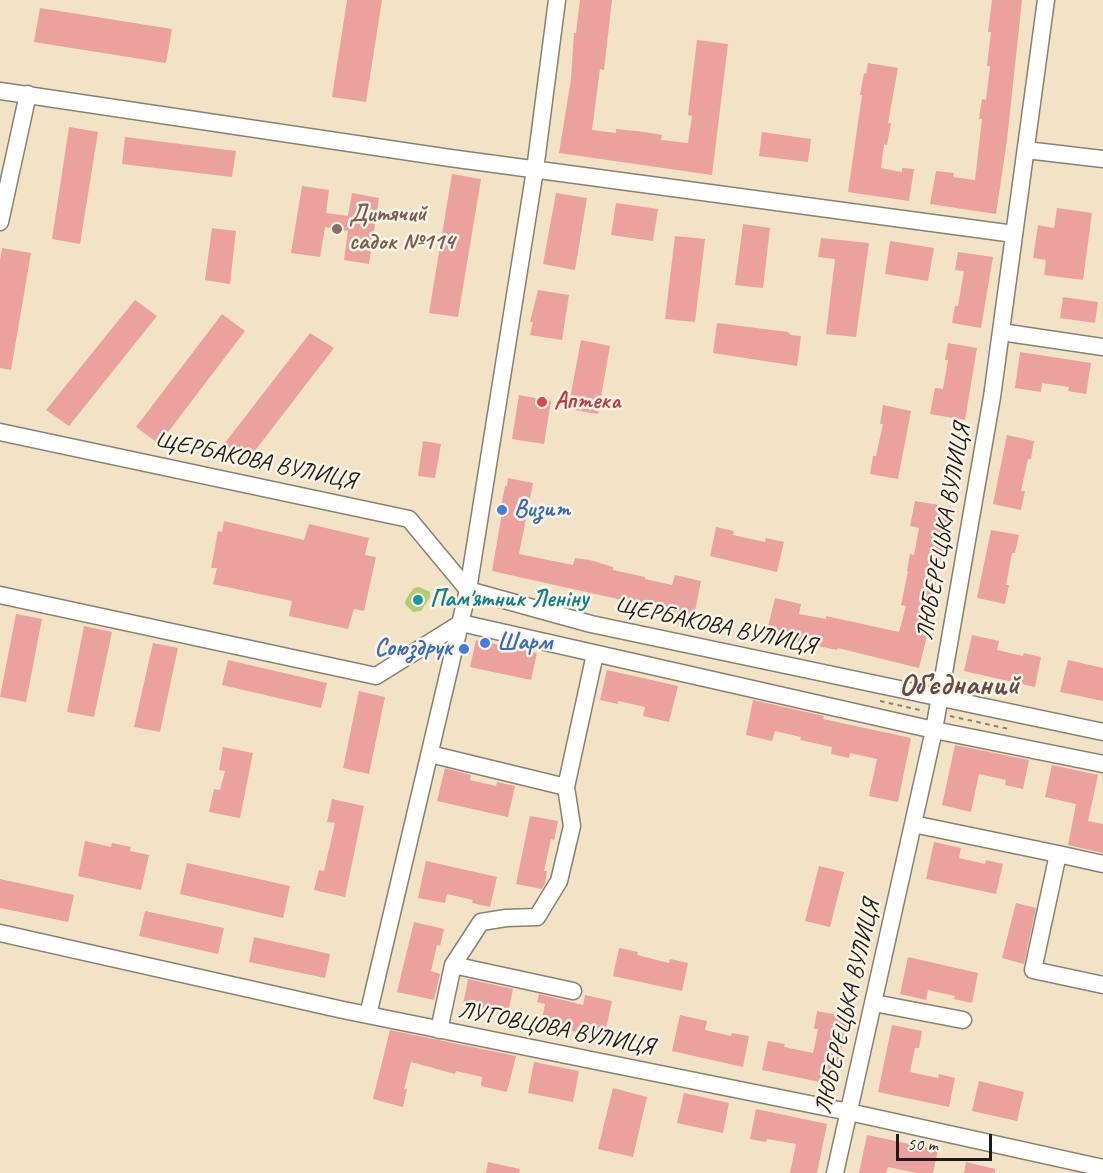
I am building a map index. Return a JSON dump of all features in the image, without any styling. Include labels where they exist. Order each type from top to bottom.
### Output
[{"type":"street","points":[[368,1016],[462,623],[535,170],[557,0]]},
{"type":"street","name":"ЛЮБЕРЕЦЬКА ВУЛИЦЯ","points":[[835,1173],[934,730],[992,397],[1046,0]]},
{"type":"street","points":[[0,91],[535,170],[1014,234]]},
{"type":"street","points":[[0,222],[28,94]]},
{"type":"street","points":[[1026,150],[1103,159]]},
{"type":"street","points":[[1001,332],[1103,347]]},
{"type":"street","name":"ЩЕРБАКОВА ВУЛИЦЯ","points":[[0,432],[409,519],[468,590],[591,624],[1103,732]]},
{"type":"street","points":[[0,595],[376,676],[462,623],[934,730],[1103,764]]},
{"type":"street","points":[[439,1030],[453,965],[480,922],[537,917],[560,881],[572,826],[566,787],[595,654]]},
{"type":"street","points":[[430,754],[566,787]]},
{"type":"street","points":[[913,824],[1103,864]]},
{"type":"street","points":[[1058,855],[1033,970],[1103,985]]},
{"type":"street","name":"ЛУГОВЦОВА ВУЛИЦЯ","points":[[0,933],[368,1016],[849,1112],[1103,1168]]},
{"type":"street","points":[[453,965],[573,991]]},
{"type":"street","points":[[874,1003],[963,1020]]},
{"type":"green space","points":[[419,587],[430,592],[430,597],[421,611],[413,612],[405,604],[406,599],[414,588]]},
{"type":"building","points":[[347,0],[382,0],[366,102],[332,97]]},
{"type":"building","points":[[580,0],[612,0],[604,70],[600,69],[592,130],[616,133],[616,129],[645,132],[662,135],[661,140],[688,143],[692,116],[688,115],[697,40],[728,44],[712,175],[559,153],[571,79],[574,33],[576,33]]},
{"type":"building","points":[[992,0],[1022,0],[1007,140],[996,214],[930,204],[936,171],[954,173],[953,177],[975,180],[982,119],[979,119],[982,99],[986,100],[990,66],[987,66],[991,32],[988,32]]},
{"type":"building","points":[[40,8],[172,29],[166,63],[34,42]]},
{"type":"building","points":[[868,63],[898,68],[888,123],[891,123],[887,145],[884,144],[881,168],[902,172],[902,168],[914,169],[909,201],[848,192],[862,95],[860,95]]},
{"type":"building","points":[[69,127],[98,132],[80,244],[52,239]]},
{"type":"building","points":[[762,132],[811,139],[808,162],[759,156]]},
{"type":"building","points":[[125,137],[236,151],[232,177],[122,164]]},
{"type":"building","points":[[452,174],[481,179],[458,317],[429,313]]},
{"type":"building","points":[[302,186],[329,190],[326,213],[348,216],[352,193],[379,198],[369,264],[344,260],[348,231],[325,227],[320,257],[291,253]]},
{"type":"building","points":[[556,193],[587,198],[575,270],[543,264]]},
{"type":"building","points":[[616,203],[658,209],[653,241],[611,235]]},
{"type":"building","points":[[1057,208],[1092,213],[1083,280],[1044,275],[1046,260],[1033,258],[1038,225],[1054,228]]},
{"type":"building","points":[[743,224],[770,228],[763,288],[735,285]]},
{"type":"building","points":[[212,228],[236,231],[230,284],[205,280]]},
{"type":"building","points":[[675,236],[705,239],[695,322],[665,319]]},
{"type":"building","points":[[821,238],[869,243],[856,337],[826,334],[835,259],[818,257]]},
{"type":"building","points":[[890,241],[934,248],[928,281],[885,274]]},
{"type":"building","points":[[2,248],[31,253],[11,370],[0,368]]},
{"type":"building","points":[[958,252],[993,257],[981,328],[952,323],[955,306],[958,306],[964,271],[955,270]]},
{"type":"building","points":[[538,290],[569,295],[562,340],[530,335],[533,322],[530,322]]},
{"type":"building","points":[[1063,297],[1098,302],[1095,323],[1060,318]]},
{"type":"building","points":[[135,300],[157,316],[69,426],[46,410]]},
{"type":"building","points":[[222,314],[245,331],[159,444],[136,427]]},
{"type":"building","points":[[717,323],[788,332],[791,335],[801,336],[797,366],[713,353]]},
{"type":"building","points":[[310,333],[334,348],[247,461],[224,444]]},
{"type":"building","points":[[581,340],[610,346],[598,414],[568,409]]},
{"type":"building","points":[[948,343],[977,348],[965,420],[930,414],[935,388],[943,389],[948,360],[945,360]]},
{"type":"building","points":[[1020,352],[1091,363],[1086,394],[1068,391],[1069,387],[1042,383],[1041,392],[1015,388]]},
{"type":"building","points":[[519,395],[551,401],[544,444],[512,439]]},
{"type":"building","points":[[883,405],[911,411],[898,479],[870,474],[883,424],[880,424]]},
{"type":"building","points":[[1007,435],[1034,441],[1021,491],[1025,491],[1021,510],[993,504]]},
{"type":"building","points":[[423,441],[441,444],[435,478],[418,476]]},
{"type":"building","points":[[508,478],[533,483],[519,554],[573,565],[575,558],[590,560],[613,567],[613,570],[672,585],[675,575],[701,581],[694,616],[492,571],[502,513],[500,512]]},
{"type":"building","points":[[915,501],[951,507],[934,594],[937,595],[919,668],[838,648],[837,650],[766,635],[775,598],[801,604],[799,614],[826,619],[826,616],[899,632],[906,606],[901,605],[910,554],[914,555],[919,528],[910,526]]},
{"type":"building","points":[[224,521],[304,540],[309,524],[369,538],[365,555],[376,557],[364,611],[354,609],[348,629],[289,616],[292,601],[213,584],[217,568],[211,568],[218,531],[222,532]]},
{"type":"building","points":[[716,527],[734,531],[733,535],[765,542],[766,538],[784,542],[777,572],[710,556]]},
{"type":"building","points":[[991,530],[1019,535],[1015,553],[1012,553],[1005,604],[977,598]]},
{"type":"building","points":[[16,614],[42,619],[26,702],[0,697]]},
{"type":"building","points":[[84,626],[112,632],[94,717],[67,712]]},
{"type":"building","points":[[972,635],[999,641],[997,650],[1023,656],[1024,653],[1041,657],[1035,687],[964,671]]},
{"type":"building","points":[[476,640],[537,653],[531,680],[470,667]]},
{"type":"building","points":[[153,643],[178,648],[160,732],[134,727]]},
{"type":"building","points":[[228,660],[327,683],[321,708],[222,685]]},
{"type":"building","points":[[1068,660],[1103,668],[1103,701],[1060,692]]},
{"type":"building","points":[[607,670],[678,686],[669,722],[643,716],[645,707],[600,700]]},
{"type":"building","points":[[359,691],[385,697],[369,774],[343,768]]},
{"type":"building","points":[[753,700],[824,716],[823,719],[911,738],[898,802],[869,796],[877,759],[850,753],[849,758],[831,754],[832,747],[800,740],[801,737],[775,731],[772,741],[746,735]]},
{"type":"building","points":[[955,745],[1029,760],[1023,789],[1005,785],[1006,780],[979,774],[971,812],[942,805]]},
{"type":"building","points":[[223,747],[253,753],[240,818],[209,812],[214,789],[220,790],[225,771],[219,770]]},
{"type":"building","points":[[1052,765],[1098,775],[1088,821],[1103,824],[1103,853],[1068,845],[1076,804],[1045,797]]},
{"type":"building","points":[[445,768],[471,775],[470,780],[496,786],[497,782],[515,786],[508,817],[437,801]]},
{"type":"building","points":[[332,799],[364,806],[345,897],[314,890],[319,870],[324,871],[335,823],[327,822]]},
{"type":"building","points":[[530,816],[558,821],[554,840],[551,839],[544,871],[547,871],[545,884],[542,889],[516,884]]},
{"type":"building","points":[[85,841],[111,847],[112,843],[131,847],[130,851],[149,855],[141,890],[78,876]]},
{"type":"building","points":[[934,842],[961,848],[959,858],[985,864],[986,860],[1003,864],[996,894],[926,879]]},
{"type":"building","points":[[426,861],[497,877],[490,907],[447,894],[445,903],[418,898]]},
{"type":"building","points":[[187,863],[290,886],[283,918],[180,894]]},
{"type":"building","points":[[819,866],[844,872],[830,927],[805,921]]},
{"type":"building","points":[[0,879],[74,895],[68,922],[0,908]]},
{"type":"building","points":[[1016,903],[1036,908],[1024,964],[1002,958]]},
{"type":"building","points":[[145,911],[224,928],[218,954],[139,936]]},
{"type":"building","points":[[414,922],[444,929],[440,946],[437,945],[431,971],[440,974],[434,1000],[397,992]]},
{"type":"building","points":[[254,937],[330,954],[325,978],[249,962]]},
{"type":"building","points":[[619,948],[669,963],[670,959],[688,963],[682,991],[613,976]]},
{"type":"building","points":[[908,957],[978,973],[972,1003],[954,999],[955,996],[928,990],[926,1000],[900,994]]},
{"type":"building","points":[[468,979],[513,989],[508,1014],[463,1005]]},
{"type":"building","points":[[539,994],[583,1005],[585,995],[612,1001],[604,1038],[541,1024],[545,1004],[537,1002]]},
{"type":"building","points":[[817,1011],[848,1017],[834,1085],[762,1070],[768,1041],[813,1053],[818,1029],[814,1029]]},
{"type":"building","points":[[680,1015],[707,1021],[705,1030],[731,1036],[732,1033],[749,1036],[743,1067],[672,1051]]},
{"type":"building","points":[[892,1025],[922,1031],[919,1048],[915,1048],[910,1072],[938,1078],[939,1074],[955,1078],[949,1107],[878,1092]]},
{"type":"building","points":[[390,1030],[516,1056],[507,1092],[481,1086],[482,1077],[456,1071],[455,1074],[411,1062],[404,1089],[407,1089],[403,1107],[373,1099]]},
{"type":"building","points":[[534,1062],[579,1071],[573,1102],[528,1093]]},
{"type":"building","points":[[979,1081],[1024,1092],[1017,1121],[972,1111]]},
{"type":"building","points":[[613,1088],[647,1097],[633,1157],[598,1149]]},
{"type":"building","points":[[684,1093],[729,1103],[723,1133],[677,1123]]},
{"type":"building","points":[[756,1109],[827,1124],[817,1173],[790,1173],[796,1144],[767,1139],[766,1142],[750,1139]]},
{"type":"building","points":[[867,1135],[938,1150],[933,1173],[917,1173],[888,1167],[886,1173],[859,1173]]},
{"type":"building","points":[[488,1162],[520,1169],[519,1173],[486,1173]]},
{"type":"building","points":[[966,1162],[995,1169],[995,1173],[964,1173]]},
{"type":"place","name":"Дитячий садок №114","points":[[337,229]]},
{"type":"place","name":"Аптека","points":[[542,402]]},
{"type":"place","name":"Визит","points":[[502,510]]},
{"type":"place","name":"Пам'ятник Леніну","points":[[418,600]]},
{"type":"place","name":"Шарм","points":[[485,643]]},
{"type":"place","name":"Союздрук","points":[[464,649]]},
{"type":"district","name":"Об’єднаний","points":[[959,686]]}]
